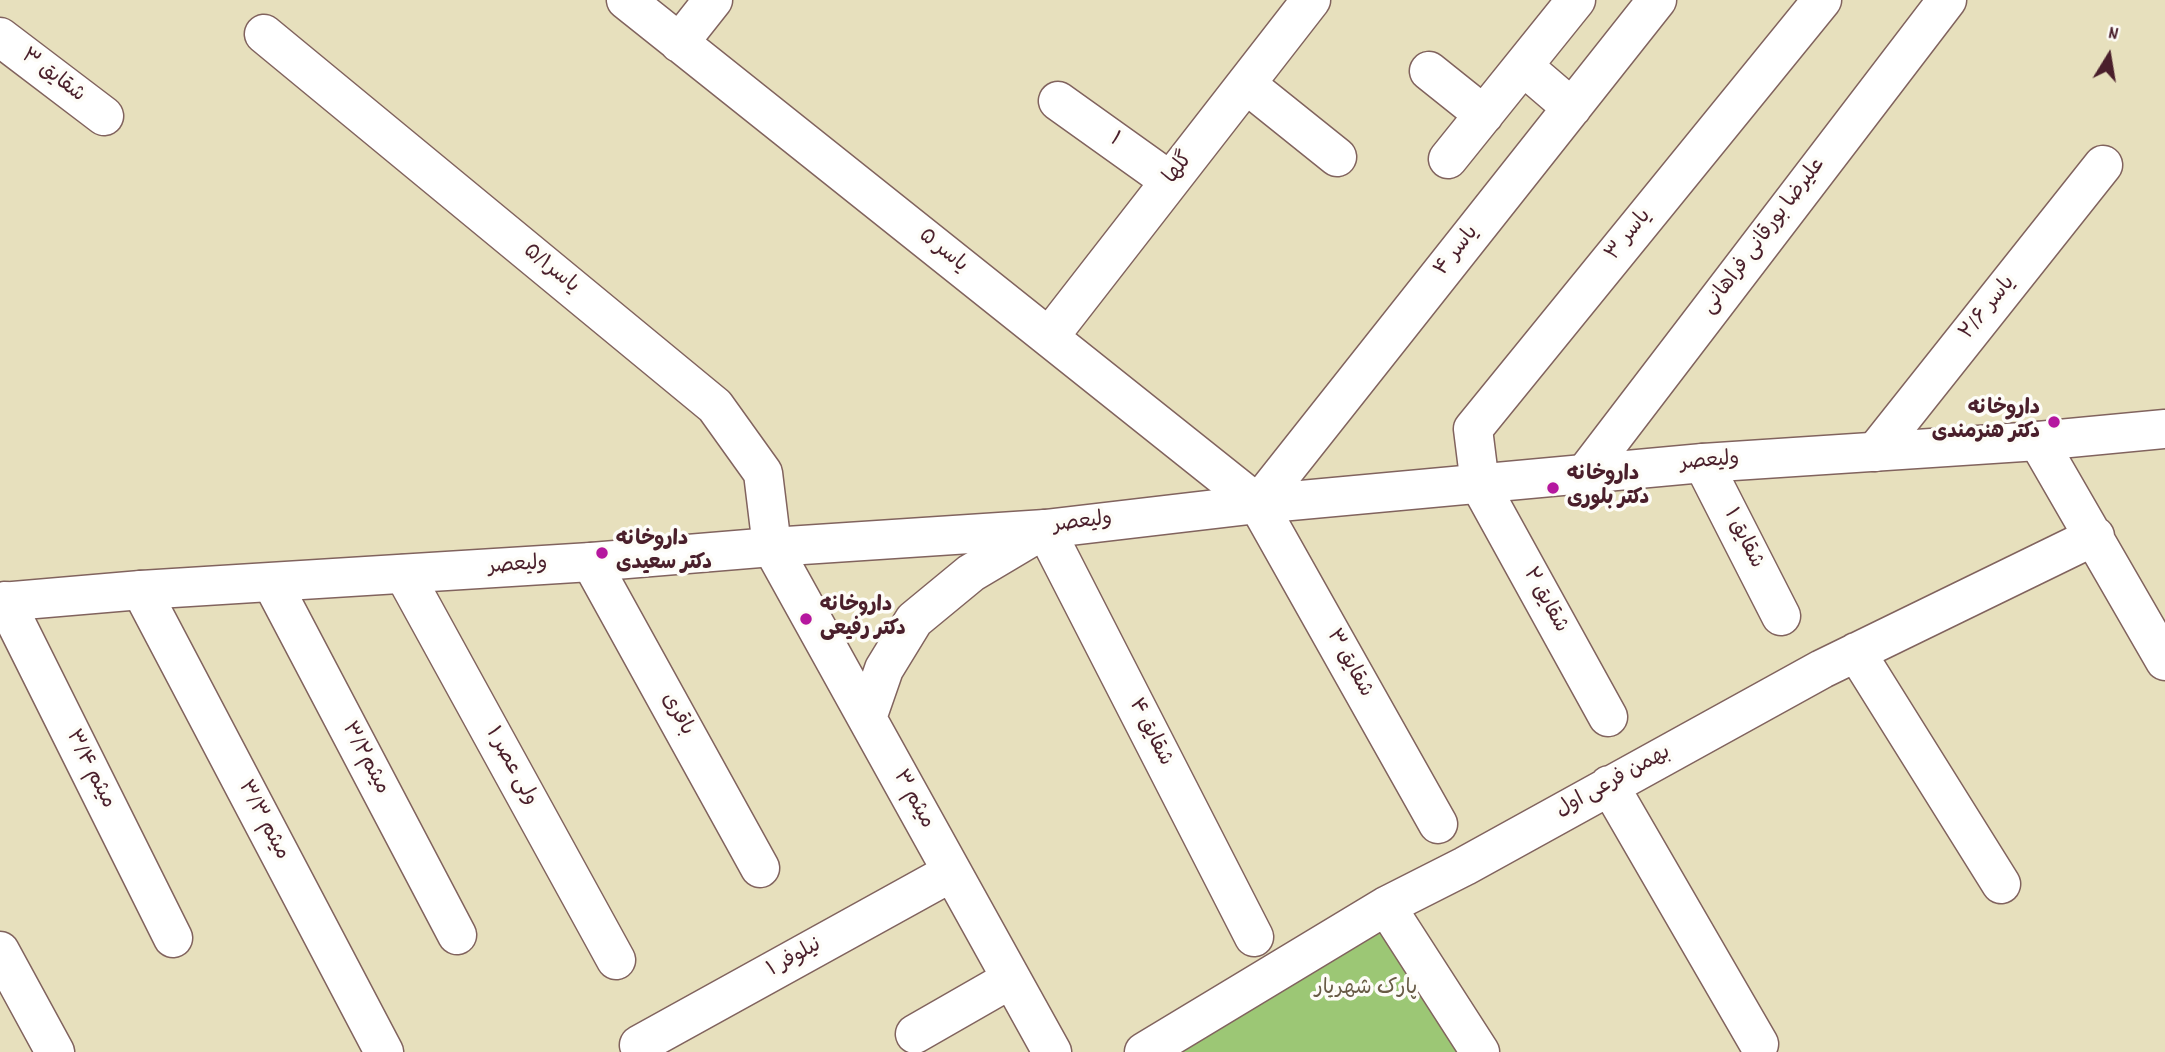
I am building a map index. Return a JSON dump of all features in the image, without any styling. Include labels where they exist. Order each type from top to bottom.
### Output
[{"type":"street","name":"یاسر ۵","points":[[626,0],[1258,504]]},
{"type":"street","points":[[679,43],[713,0]]},
{"type":"street","name":"گلها","points":[[1049,337],[1311,0]]},
{"type":"street","points":[[1448,159],[1576,0]]},
{"type":"street","name":"یاسر ۴","points":[[1258,504],[1657,0]]},
{"type":"street","name":"یاسر ۳","points":[[1480,485],[1473,429],[1822,0]]},
{"type":"street","name":"علیرضا بورقانی فراهانی","points":[[1584,475],[1947,0]]},
{"type":"street","name":"یاسر۵/۱","points":[[264,34],[715,406],[763,473],[772,547]]},
{"type":"street","name":"شقایق ۳","points":[[0,37],[104,116]]},
{"type":"street","points":[[1523,66],[1572,108]]},
{"type":"street","points":[[1429,71],[1484,115]]},
{"type":"street","points":[[1245,84],[1337,157]]},
{"type":"street","name":"۱","points":[[1058,101],[1170,181]]},
{"type":"street","name":"یاسر ۲/۶","points":[[1875,452],[2103,166]]},
{"type":"street","name":"ولیعصر","points":[[2,601],[1045,529],[1258,504],[1703,463],[2165,429]]},
{"type":"street","points":[[2038,440],[2165,661]]},
{"type":"street","name":"شقایق ۱","points":[[1703,463],[1782,615]]},
{"type":"street","name":"شقایق ۲","points":[[1480,485],[1608,717]]},
{"type":"street","name":"شقایق ۳","points":[[1258,504],[1438,824]]},
{"type":"street","points":[[867,718],[884,669],[914,620],[971,573],[1045,529]]},
{"type":"street","name":"شقایق ۴","points":[[1045,529],[1254,936]]},
{"type":"street","name":"بهمن فرعی اول","points":[[1144,1052],[1386,906],[1465,866],[1609,785],[1856,652],[2095,536]]},
{"type":"street","name":"میثم ۳","points":[[772,547],[1051,1052]]},
{"type":"street","name":"باقری","points":[[592,562],[760,868]]},
{"type":"street","name":"ولی عصر ۱","points":[[404,574],[616,960]]},
{"type":"street","name":"میثم۳/۲","points":[[272,583],[457,935]]},
{"type":"street","name":"میثم ۳/۳","points":[[141,590],[384,1052]]},
{"type":"street","name":"میثم ۳/۴","points":[[2,601],[173,938]]},
{"type":"street","points":[[1856,652],[2001,884]]},
{"type":"street","points":[[1609,785],[1759,1044]]},
{"type":"street","name":"نیلوفر ۱","points":[[641,1049],[952,872]]},
{"type":"street","points":[[1386,906],[1480,1052]]},
{"type":"street","points":[[0,951],[55,1052]]},
{"type":"street","points":[[915,1034],[1011,979]]},
{"type":"green space","name":"پارک شهریار","points":[[1386,906],[1480,1052],[1144,1052]]},
{"type":"place","name":"داروخانه دکتر هنرمندی","points":[[2054,422]]},
{"type":"place","name":"داروخانه دکتر بلوری","points":[[1553,488]]},
{"type":"place","name":"داروخانه دکتر سعیدی","points":[[602,553]]},
{"type":"place","name":"داروخانه دکتر رفیعی","points":[[806,619]]}]
